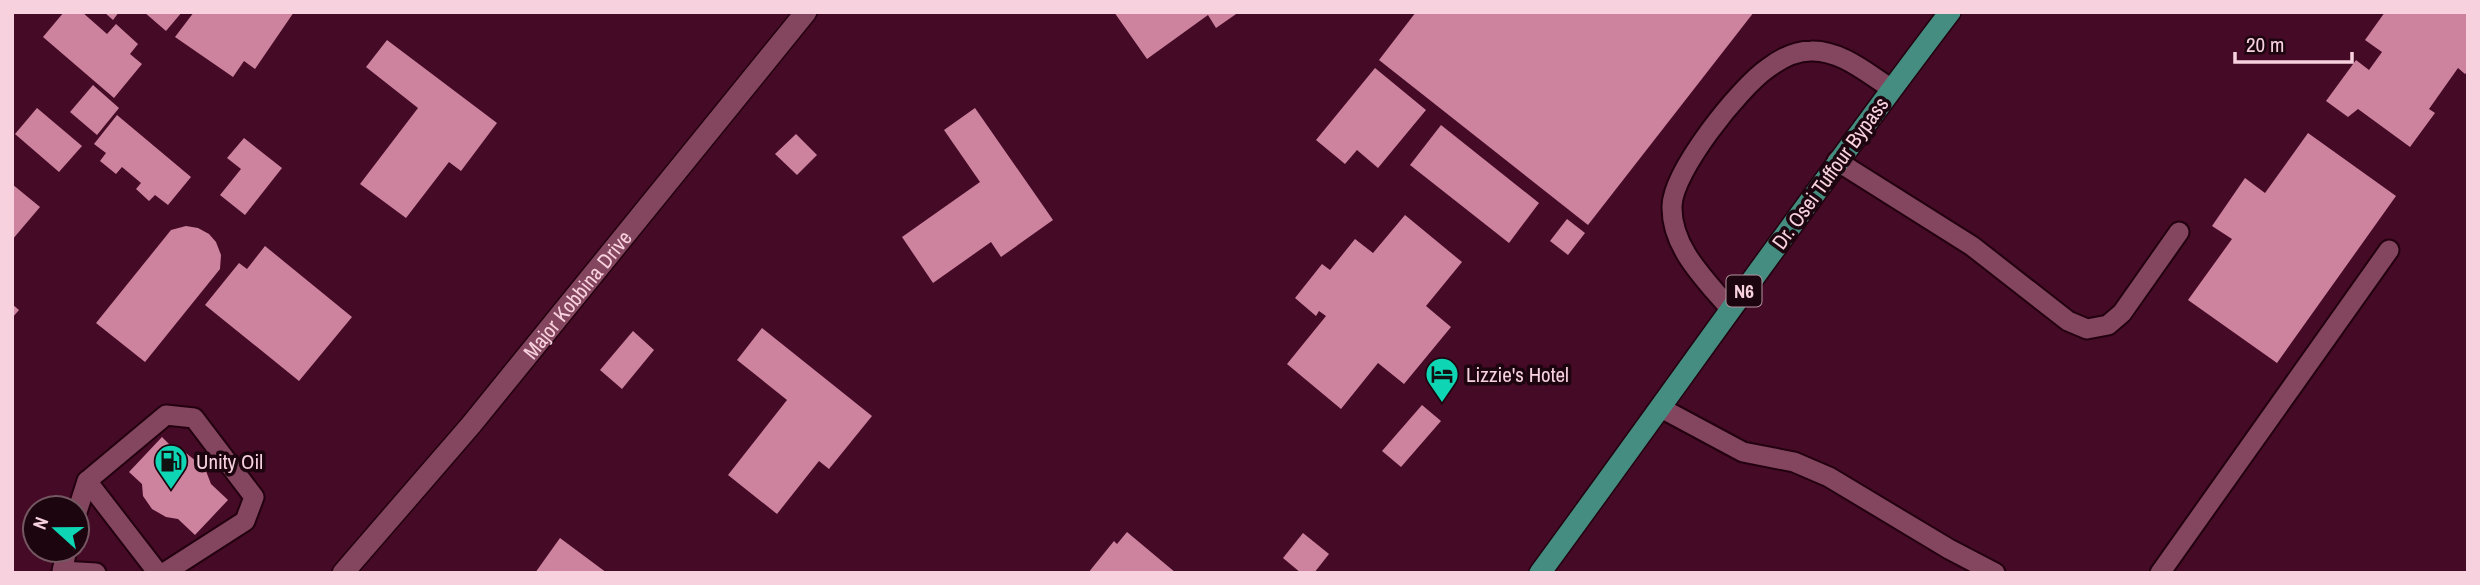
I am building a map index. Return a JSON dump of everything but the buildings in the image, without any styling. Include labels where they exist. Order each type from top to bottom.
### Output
[{"type":"highway","name":"Dr. Osei Tuffour Bypass","points":[[1540,573],[1837,161],[1950,12]]},
{"type":"street","name":"Major Kobbina Drive","points":[[343,573],[471,425],[806,12]]},
{"type":"lane","points":[[1731,310],[1691,263],[1678,239],[1672,205],[1682,175],[1718,122],[1766,69],[1793,54],[1812,51],[1836,55],[1892,89]]},
{"type":"lane","points":[[1837,161],[1972,246],[2058,310],[2068,321],[2087,329],[2108,326],[2122,313],[2179,232]]},
{"type":"lane","points":[[2160,573],[2389,250]]},
{"type":"lane","points":[[1661,408],[1743,452],[1794,462],[1829,477],[1949,549],[1995,573]]},
{"type":"lane","points":[[83,494],[87,481],[166,415],[194,418],[254,497],[245,521],[164,573]]},
{"type":"lane","points":[[87,481],[158,573]]},
{"type":"lane","points":[[62,572],[96,573]]},
{"type":"place","name":"Lizzie's Hotel","points":[[1442,404]]},
{"type":"place","name":"Unity Oil","points":[[171,491]]}]
